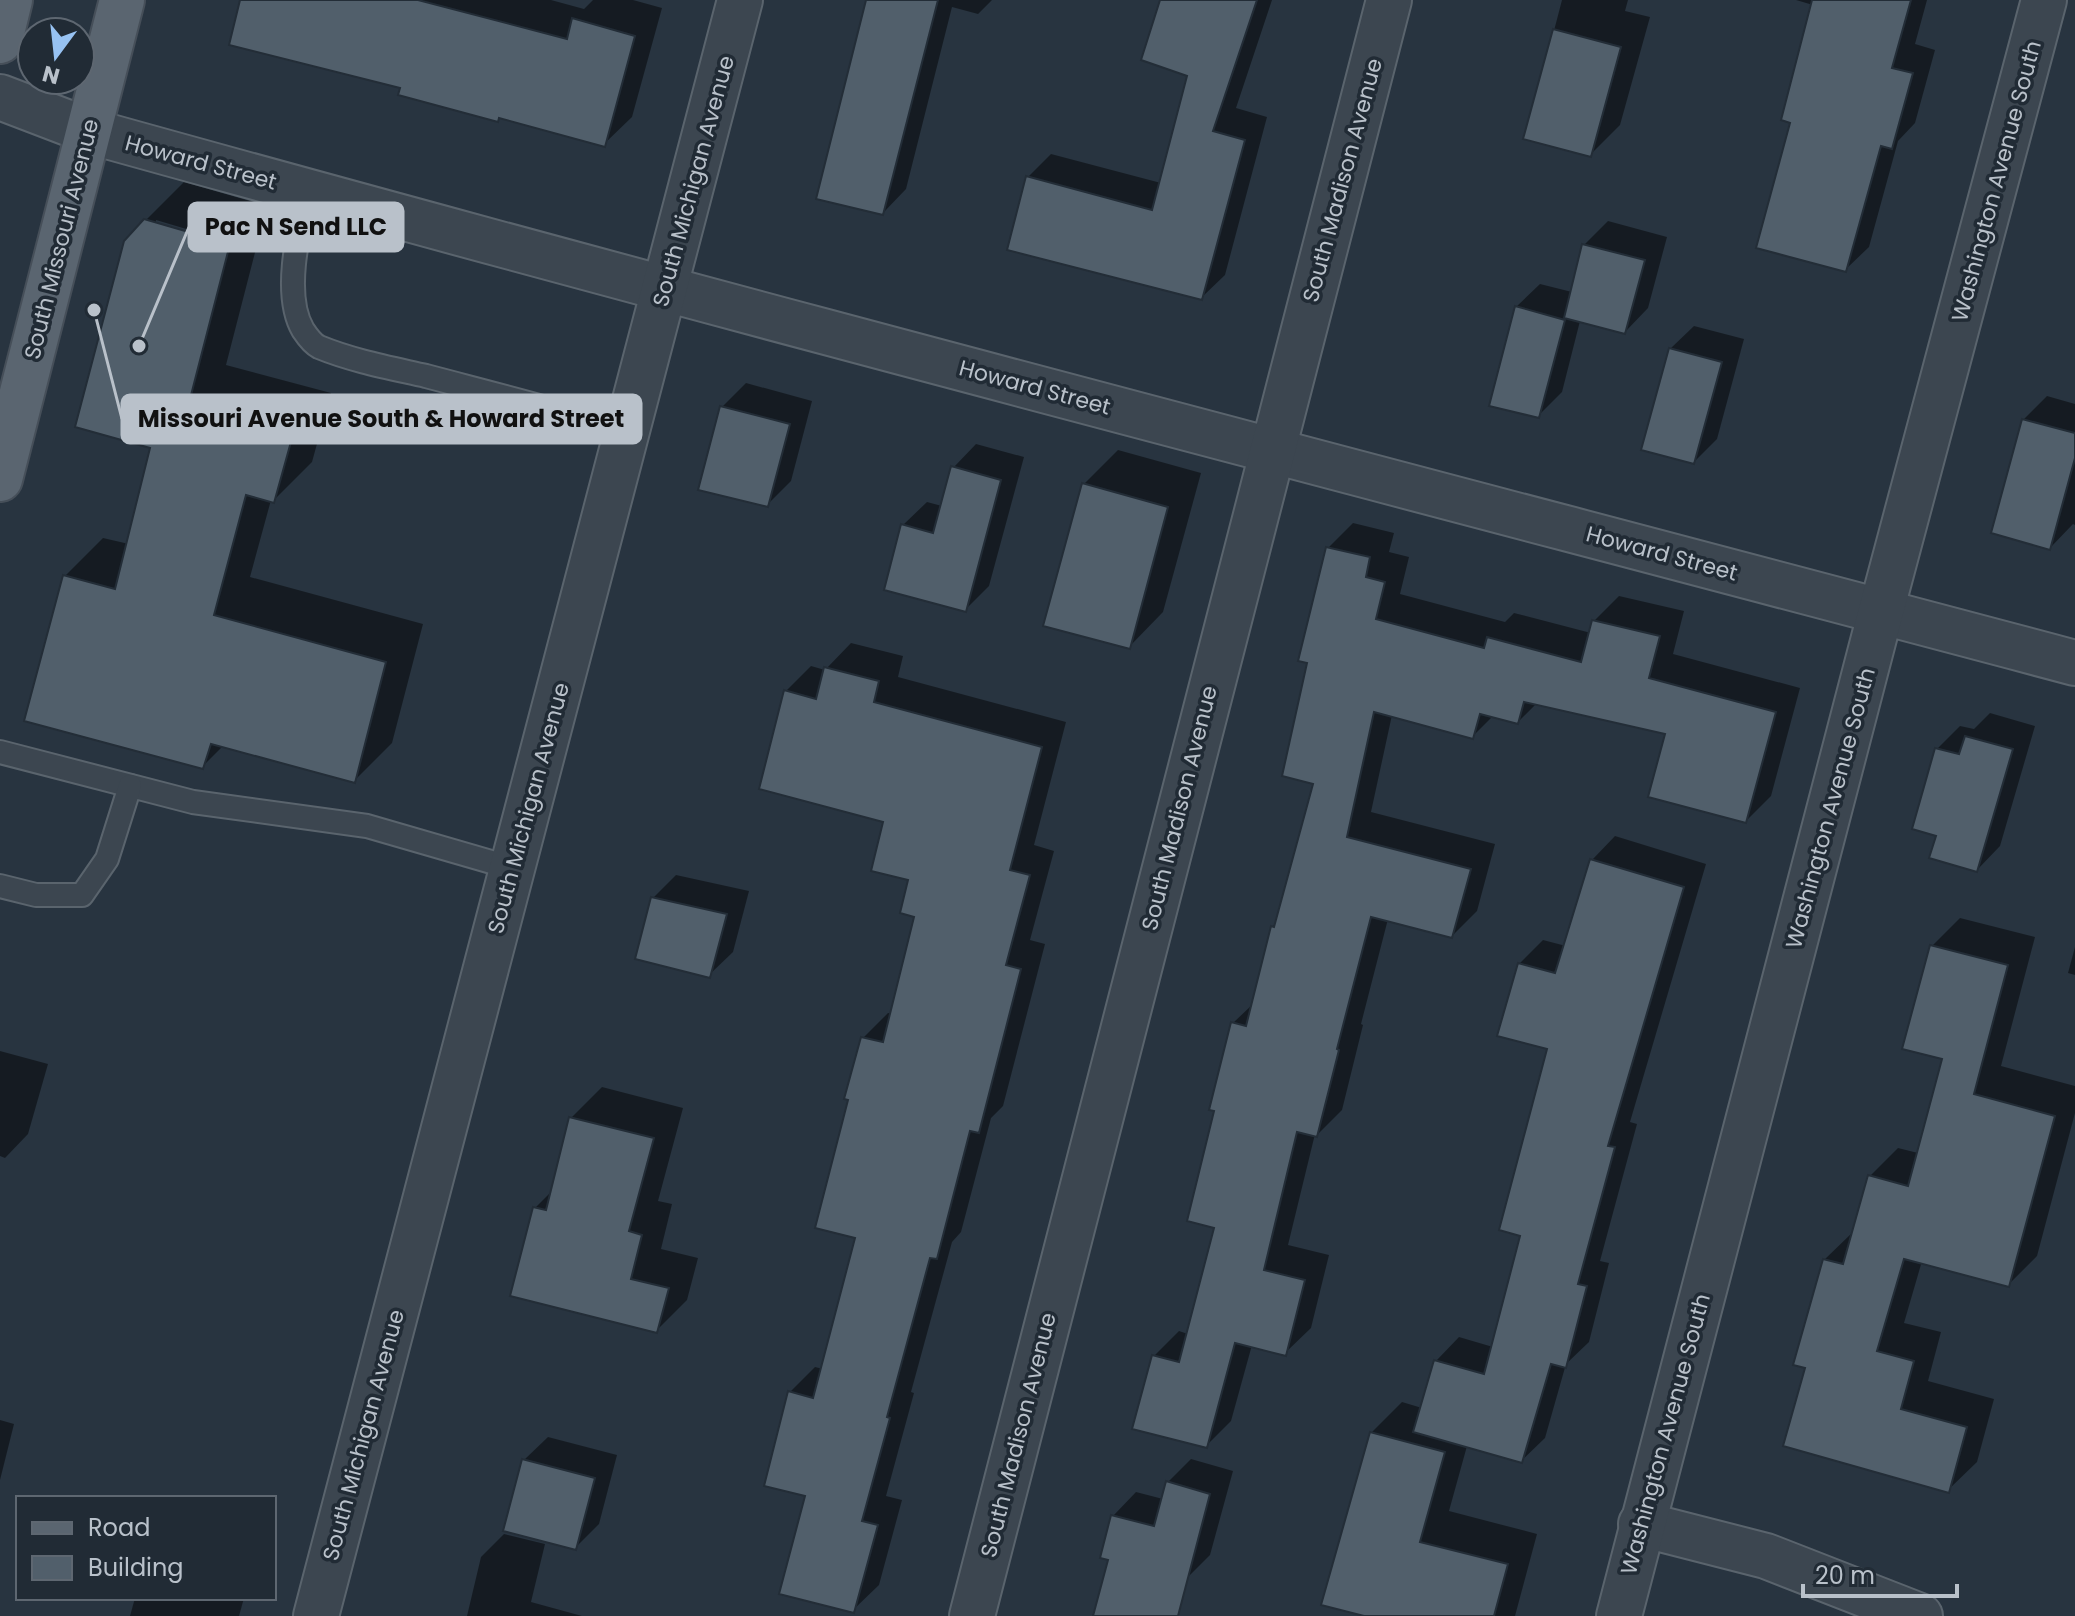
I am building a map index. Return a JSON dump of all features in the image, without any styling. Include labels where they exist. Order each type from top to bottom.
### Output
[{"type":"main road","points":[[0,41],[10,0]]},
{"type":"main road","name":"South Missouri Avenue","points":[[0,479],[122,0]]},
{"type":"street","name":"South Michigan Avenue","points":[[316,1616],[740,0]]},
{"type":"street","name":"South Madison Avenue","points":[[972,1616],[1389,0]]},
{"type":"street","name":"Washington Avenue South","points":[[1619,1616],[2044,0]]},
{"type":"street","name":"Howard Street","points":[[0,97],[89,131],[665,290],[2075,663]]},
{"type":"street","points":[[1641,1524],[1766,1556],[1920,1616]]},
{"type":"lane","points":[[308,191],[297,235],[293,268],[294,302],[302,328],[316,346],[628,431]]},
{"type":"lane","points":[[0,752],[193,802],[367,826],[512,868]]},
{"type":"lane","points":[[0,886],[36,895],[82,895],[107,859],[130,786]]},
{"type":"building","points":[[240,0],[418,0],[567,39],[572,18],[635,36],[605,147],[398,95],[400,88],[229,45]]},
{"type":"building","points":[[866,0],[938,0],[883,215],[816,199]]},
{"type":"building","points":[[1160,0],[1257,0],[1213,131],[1245,140],[1202,300],[1007,250],[1026,176],[1152,210],[1187,76],[1141,60]]},
{"type":"building","points":[[1812,0],[1911,0],[1892,68],[1913,73],[1892,149],[1881,146],[1846,272],[1756,248],[1790,123],[1781,120]]},
{"type":"building","points":[[1553,29],[1621,47],[1591,157],[1523,139]]},
{"type":"building","points":[[144,219],[230,244],[189,403],[294,431],[274,503],[246,495],[214,615],[386,662],[355,783],[211,744],[203,769],[24,721],[63,575],[115,589],[150,448],[75,427],[124,241]]},
{"type":"building","points":[[1582,244],[1645,260],[1625,334],[1564,318]]},
{"type":"building","points":[[1515,306],[1565,320],[1539,418],[1489,406]]},
{"type":"building","points":[[1669,348],[1722,362],[1694,464],[1641,450]]},
{"type":"building","points":[[720,406],[790,424],[768,507],[698,490]]},
{"type":"building","points":[[2022,419],[2075,433],[2075,458],[2050,550],[1991,533]]},
{"type":"building","points":[[951,466],[1001,480],[966,612],[884,590],[901,524],[933,533]]},
{"type":"building","points":[[1082,483],[1168,507],[1130,649],[1043,626]]},
{"type":"building","points":[[1326,547],[1370,557],[1366,577],[1385,582],[1376,619],[1484,648],[1487,637],[1581,662],[1592,620],[1660,636],[1649,678],[1776,712],[1746,823],[1648,797],[1665,734],[1524,702],[1518,724],[1480,714],[1473,739],[1374,712],[1347,837],[1471,869],[1452,938],[1371,917],[1317,1137],[1297,1132],[1264,1270],[1305,1280],[1286,1356],[1235,1343],[1207,1448],[1132,1429],[1152,1355],[1179,1362],[1214,1228],[1187,1221],[1214,1111],[1209,1110],[1231,1022],[1246,1026],[1271,926],[1274,927],[1313,784],[1282,776],[1307,663],[1298,661]]},
{"type":"building","points":[[824,667],[879,681],[874,702],[1042,747],[1010,870],[1030,875],[1006,965],[1021,969],[979,1133],[970,1131],[937,1259],[930,1258],[887,1417],[890,1418],[862,1521],[878,1525],[854,1613],[779,1594],[805,1496],[764,1486],[788,1391],[813,1398],[855,1238],[815,1228],[861,1037],[883,1042],[914,917],[900,913],[908,880],[871,871],[883,822],[759,789],[784,690],[816,699]]},
{"type":"building","points":[[1965,736],[2013,749],[1977,872],[1929,858],[1936,836],[1912,829],[1935,748],[1959,754]]},
{"type":"building","points":[[1590,859],[1684,887],[1608,1146],[1615,1147],[1578,1284],[1587,1286],[1566,1368],[1551,1364],[1522,1463],[1413,1432],[1434,1360],[1484,1374],[1520,1236],[1499,1230],[1547,1049],[1497,1036],[1518,963],[1555,973]]},
{"type":"building","points":[[651,897],[727,914],[710,978],[635,959]]},
{"type":"building","points":[[1930,945],[2008,965],[1974,1094],[2055,1116],[2009,1287],[1904,1259],[1877,1351],[1914,1361],[1901,1409],[1967,1427],[1949,1493],[1783,1446],[1805,1368],[1793,1365],[1823,1259],[1843,1264],[1868,1175],[1908,1186],[1942,1059],[1902,1049]]},
{"type":"building","points":[[569,1117],[654,1138],[629,1231],[642,1235],[631,1279],[669,1288],[657,1333],[510,1296],[533,1207],[546,1210]]},
{"type":"building","points":[[1370,1432],[1445,1452],[1420,1542],[1508,1564],[1494,1616],[1364,1616],[1321,1605]]},
{"type":"building","points":[[522,1459],[595,1478],[576,1550],[503,1531]]},
{"type":"building","points":[[1166,1481],[1210,1494],[1178,1616],[1093,1616],[1108,1560],[1100,1558],[1111,1515],[1154,1526]]},
{"type":"place","name":"Missouri Avenue South & Howard Street","points":[[94,310]]},
{"type":"place","name":"Pac N Send LLC","points":[[139,346]]}]
